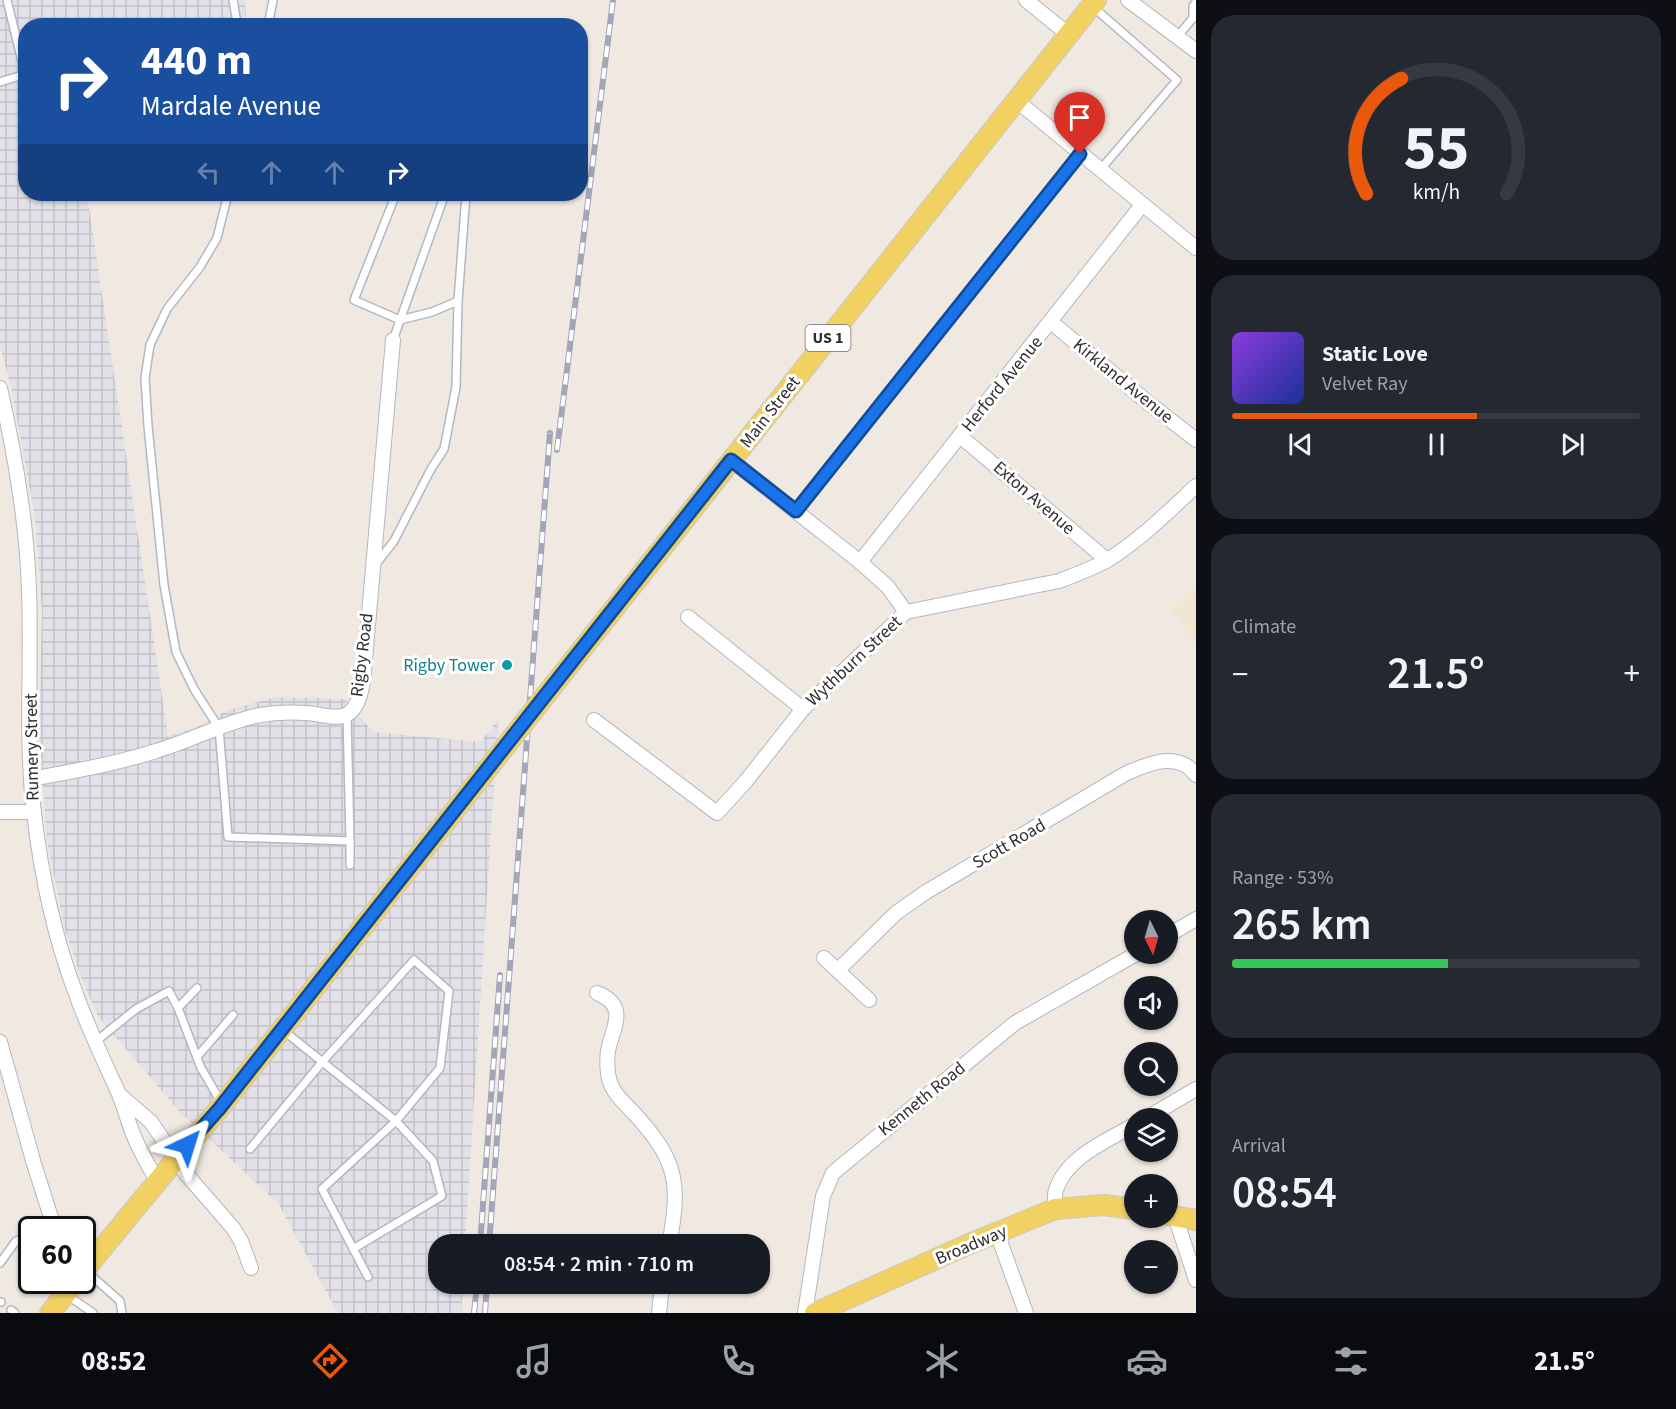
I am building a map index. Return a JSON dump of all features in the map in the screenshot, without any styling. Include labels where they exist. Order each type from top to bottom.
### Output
[{"type":"main road","name":"Main Street","points":[[96,1256],[223,1104],[1094,3]]},
{"type":"main road","name":"Broadway","points":[[815,1313],[1055,1209],[1094,1205],[1124,1208]]},
{"type":"main road","points":[[1178,1217],[1196,1220]]},
{"type":"main road","name":"Main Street","points":[[50,1313],[65,1294]]},
{"type":"street","points":[[1026,0],[1069,35]]},
{"type":"street","points":[[1128,0],[1196,51]]},
{"type":"street","points":[[1017,101],[1196,248]]},
{"type":"street","name":"Herford Avenue","points":[[860,562],[1142,205]]},
{"type":"street","name":"Kirkland Avenue","points":[[1051,322],[1196,440]]},
{"type":"street","name":"Rigby Road","points":[[31,779],[110,764],[155,752],[257,716],[303,712],[336,717],[347,715],[356,706],[361,693],[393,340]]},
{"type":"street","name":"Rumery Street","points":[[0,388],[17,475],[29,587],[31,779],[49,904],[75,993],[119,1095],[136,1141],[157,1182]]},
{"type":"street","name":"Exton Avenue","points":[[960,436],[1107,560]]},
{"type":"street","points":[[731,460],[860,562],[888,587],[906,612]]},
{"type":"street","name":"Wythburn Street","points":[[594,720],[717,813],[746,781],[803,709],[906,612],[1059,580],[1082,573],[1107,560],[1134,540],[1196,486]]},
{"type":"street","points":[[688,617],[803,709]]},
{"type":"street","name":"Scott Road","points":[[838,970],[896,913],[926,892],[1125,774],[1146,764],[1169,760],[1180,763],[1196,775]]},
{"type":"street","points":[[0,812],[34,812]]},
{"type":"street","points":[[1178,930],[1196,919]]},
{"type":"street","points":[[824,958],[869,1000]]},
{"type":"street","name":"Kenneth Road","points":[[805,1313],[823,1197],[833,1173],[1015,1023],[1124,961]]},
{"type":"street","points":[[597,993],[608,998],[615,1008],[617,1022],[608,1051],[609,1080],[618,1096],[647,1127],[663,1150],[675,1177],[675,1207],[671,1234]]},
{"type":"street","points":[[0,1042],[47,1216]]},
{"type":"street","points":[[1163,1108],[1196,1089]]},
{"type":"street","name":"Rumery Street","points":[[119,1095],[151,1122],[164,1138],[176,1159],[233,1228],[241,1241],[251,1268]]},
{"type":"street","points":[[1055,1209],[1055,1193],[1068,1170],[1085,1154],[1124,1131]]},
{"type":"street","points":[[1176,1228],[1196,1280]]},
{"type":"street","points":[[997,1233],[1026,1313]]},
{"type":"street","points":[[659,1313],[661,1294]]},
{"type":"lane","points":[[7,0],[18,45]]},
{"type":"lane","points":[[233,0],[236,18]]},
{"type":"lane","points":[[270,18],[273,0]]},
{"type":"lane","points":[[1177,38],[1195,15],[1193,6],[1196,2]]},
{"type":"lane","points":[[1094,3],[1177,80],[1100,170]]},
{"type":"lane","points":[[0,82],[18,76]]},
{"type":"lane","points":[[796,511],[1080,154]]},
{"type":"lane","points":[[226,201],[217,238],[200,267],[166,309],[150,345],[145,378],[164,585],[176,652],[194,689],[219,728],[228,837],[350,841]]},
{"type":"lane","points":[[393,201],[354,300],[400,320],[432,312],[458,301]]},
{"type":"lane","points":[[393,340],[442,201]]},
{"type":"lane","points":[[372,570],[393,542],[444,449],[456,387],[458,301],[465,201]]},
{"type":"lane","points":[[347,715],[350,865]]},
{"type":"lane","points":[[250,1149],[323,1061],[414,960],[449,991],[440,1068],[396,1121],[322,1189],[368,1277]]},
{"type":"lane","points":[[178,1008],[197,988]]},
{"type":"lane","points":[[95,1042],[136,1009],[169,991],[201,1068],[223,1104]]},
{"type":"lane","points":[[197,1057],[232,1015]]},
{"type":"lane","points":[[282,1029],[396,1121],[433,1161],[442,1196],[353,1249]]},
{"type":"lane","points":[[0,1263],[18,1240]]},
{"type":"lane","points":[[96,1290],[120,1301],[122,1313]]},
{"type":"lane","points":[[83,1294],[93,1313]]},
{"type":"shaded area","points":[[0,0],[245,0],[246,16],[238,18],[18,18],[18,201],[88,201],[168,736],[200,726],[228,710],[276,697],[345,699],[373,732],[480,742],[498,720],[466,1234],[428,1234],[428,1294],[462,1294],[461,1313],[338,1313],[278,1203],[182,1114],[99,1018],[83,983],[64,927],[47,841],[39,726],[42,613],[35,518],[12,391],[0,346]]},
{"type":"shaded area","points":[[1196,588],[1196,643],[1171,609]]},
{"type":"railway","points":[[588,201],[613,0]]},
{"type":"railway","points":[[557,450],[588,201]]},
{"type":"railway","points":[[490,1234],[550,433]]},
{"type":"railway","points":[[481,1234],[500,975]]},
{"type":"railway","points":[[474,1313],[476,1294]]},
{"type":"railway","points":[[485,1313],[486,1294]]},
{"type":"place","name":"Rigby Tower","points":[[507,665]]},
{"type":"route","points":[[187,1145],[219,1109],[731,460],[796,511],[1080,154]]}]
